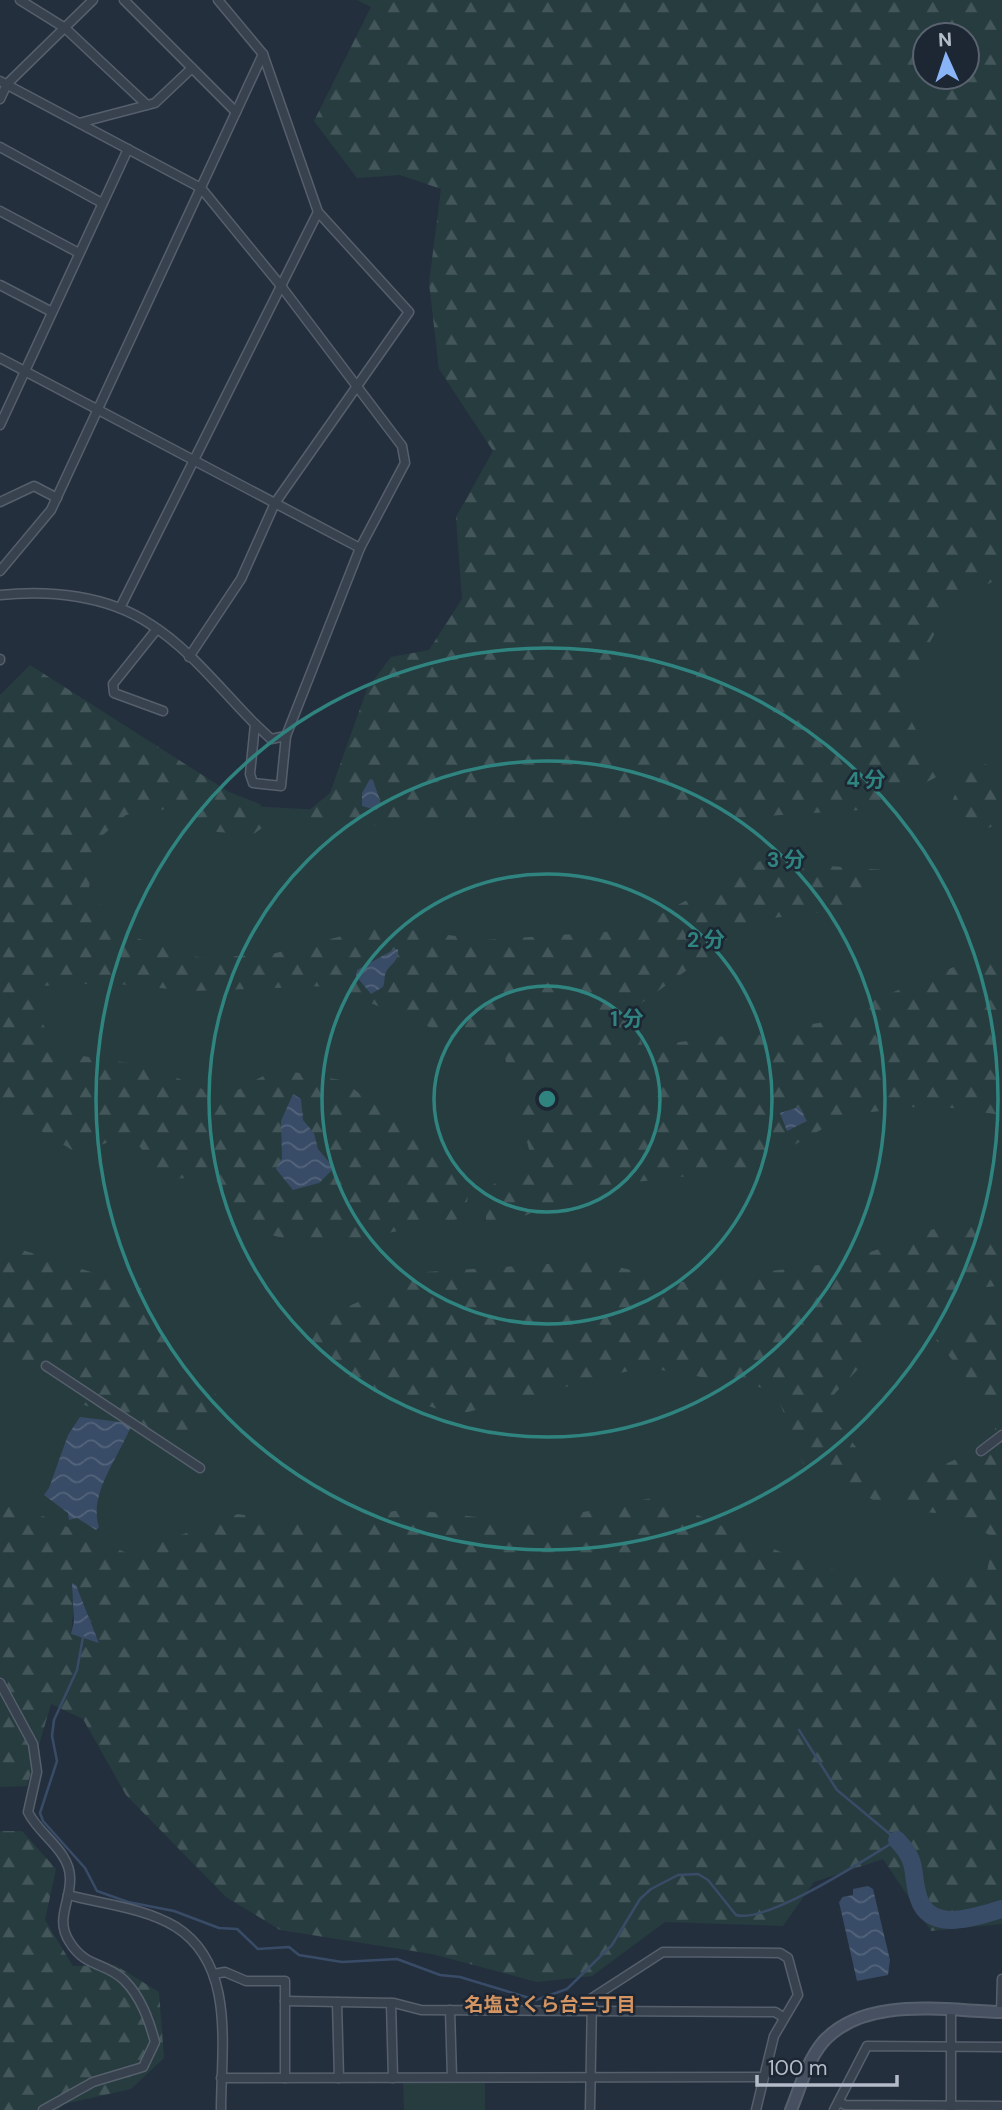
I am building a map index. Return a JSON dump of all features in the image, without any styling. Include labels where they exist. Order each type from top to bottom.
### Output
[{"type":"street","points":[[20,0],[65,28],[147,106]]},
{"type":"street","points":[[0,99],[4,82],[93,0]]},
{"type":"street","points":[[124,0],[236,112]]},
{"type":"street","points":[[189,657],[241,579],[275,503],[409,312],[318,212],[263,54],[218,0]]},
{"type":"street","points":[[0,571],[51,510],[263,54]]},
{"type":"street","points":[[79,123],[155,103],[192,68]]},
{"type":"street","points":[[4,82],[201,188],[281,286],[402,446],[405,463],[360,548],[286,736],[281,786],[253,783],[250,774],[255,724]]},
{"type":"street","points":[[0,147],[102,203]]},
{"type":"street","points":[[0,425],[128,149]]},
{"type":"street","points":[[0,211],[79,253]]},
{"type":"street","points":[[120,608],[318,212]]},
{"type":"street","points":[[0,285],[52,312]]},
{"type":"street","points":[[0,358],[360,548]]},
{"type":"street","points":[[0,502],[34,486],[57,498]]},
{"type":"street","points":[[0,595],[34,592],[65,595],[120,608],[157,629],[271,739],[286,736]]},
{"type":"street","points":[[157,629],[113,684],[114,693],[163,711]]},
{"type":"street","points":[[46,1366],[200,1468]]},
{"type":"street","points":[[981,1451],[1002,1436]]},
{"type":"street","points":[[0,1683],[33,1744],[37,1772],[28,1812],[66,1860],[71,1877],[62,1919],[67,1938],[83,1960],[124,1980],[148,2015],[155,2042],[143,2067],[93,2082],[43,2110]]},
{"type":"street","points":[[68,1895],[150,1916],[177,1928],[206,1959],[214,1974],[221,2000],[221,2110]]},
{"type":"street","points":[[590,2110],[592,1998],[663,1952],[780,1953],[788,1958],[798,1995],[774,2036],[756,2110]]},
{"type":"street","points":[[214,1974],[225,1972],[246,1981],[285,1981],[285,2078]]},
{"type":"street","points":[[791,2110],[814,2055],[822,2043],[847,2023],[877,2013],[1002,2012],[1002,1979]]},
{"type":"street","points":[[285,2001],[391,2003],[421,2010],[775,2012],[783,2017]]},
{"type":"street","points":[[337,2002],[339,2078]]},
{"type":"street","points":[[391,2003],[393,2078]]},
{"type":"street","points":[[450,2010],[452,2077]]},
{"type":"street","points":[[951,2011],[951,2108]]},
{"type":"street","points":[[836,2106],[867,2046],[1002,2047]]},
{"type":"street","points":[[221,2078],[763,2077]]},
{"type":"street","points":[[836,2106],[1002,2106]]},
{"type":"green space","points":[[357,0],[1002,0],[1002,576],[950,606],[899,698],[940,775],[877,809],[621,825],[466,820],[362,826],[302,816],[330,793],[367,689],[391,657],[429,650],[462,599],[456,517],[493,451],[439,369],[429,283],[441,189],[400,175],[357,178],[314,121],[371,7]]},
{"type":"green space","points":[[1002,572],[1002,1603],[127,1568],[0,1496],[0,837],[68,796],[342,811],[923,612]]},
{"type":"green space","points":[[30,665],[229,792],[260,804],[268,824],[252,835],[207,831],[166,809],[126,815],[96,841],[89,888],[117,932],[201,958],[272,954],[381,926],[486,940],[631,930],[760,861],[900,871],[841,910],[773,918],[687,970],[632,1010],[643,1047],[819,1023],[956,966],[1002,953],[1002,1115],[931,1105],[847,1115],[752,1169],[600,1186],[486,1231],[486,1190],[531,1157],[505,1058],[329,986],[191,991],[107,983],[40,986],[36,1014],[62,1053],[150,1066],[223,1098],[276,1069],[341,1080],[409,1129],[469,1190],[464,1218],[317,1247],[248,1229],[214,1177],[166,1179],[130,1135],[77,1153],[0,1106],[0,695]]},
{"type":"green space","points":[[970,759],[1002,770],[1002,823],[988,828],[949,809]]},
{"type":"green space","points":[[1002,1226],[1002,1286],[986,1287],[911,1331],[884,1331],[861,1366],[824,1405],[878,1476],[887,1507],[803,1464],[775,1390],[644,1367],[456,1415],[327,1373],[299,1343],[331,1314],[426,1272],[592,1261],[683,1282],[843,1262],[939,1227]]},
{"type":"green space","points":[[0,1238],[13,1247],[141,1288],[176,1363],[223,1400],[189,1441],[84,1405],[66,1382],[0,1350]]},
{"type":"green space","points":[[993,1301],[1002,1307],[1002,1924],[931,1931],[883,1859],[814,1882],[783,1926],[665,1922],[592,1976],[537,1982],[432,1954],[280,1930],[226,1897],[126,1795],[83,1719],[51,1704],[27,1786],[0,1787],[0,1485],[29,1510],[129,1554],[238,1514],[313,1526],[405,1509],[529,1523],[657,1497],[819,1569],[986,1578],[993,1537],[949,1514],[909,1511],[902,1483],[993,1443],[997,1415],[936,1340]],"holes":[[[76,1585],[99,1642],[71,1634]]]},
{"type":"green space","points":[[0,1831],[22,1831],[56,1869],[45,1920],[73,1966],[115,1965],[159,1992],[164,2058],[131,2089],[64,2104],[58,2110],[0,2110]]},
{"type":"green space","points":[[485,2080],[485,2110],[404,2110],[403,2082]]},
{"type":"water","points":[[370,779],[373,780],[381,804],[377,810],[362,806],[362,793]]},
{"type":"water","points":[[398,949],[397,958],[386,971],[383,987],[371,994],[356,976],[357,970]]},
{"type":"water","points":[[293,1094],[301,1099],[303,1120],[314,1133],[318,1149],[334,1168],[319,1183],[293,1190],[276,1169],[282,1158],[281,1121]]},
{"type":"water","points":[[799,1107],[807,1121],[787,1131],[780,1113]]},
{"type":"water","points":[[80,1417],[128,1423],[131,1426],[101,1489],[97,1514],[99,1527],[96,1530],[77,1518],[69,1520],[68,1513],[44,1495],[68,1435]]},
{"type":"water","points":[[72,1583],[76,1585],[99,1643],[71,1634],[74,1621]]},
{"type":"water","points":[[868,1886],[873,1889],[890,1960],[888,1975],[857,1981],[839,1902],[843,1897],[853,1895],[853,1889]]},
{"type":"waterway","points":[[83,1637],[77,1670],[54,1720],[52,1736],[57,1761],[40,1813],[43,1821],[85,1868],[97,1891],[128,1902],[174,1911],[219,1928],[237,1929],[258,1949],[289,1947],[299,1955],[342,1962],[397,1959],[440,1975],[460,1977],[536,2000],[567,1989],[612,1945],[640,1899],[651,1889],[678,1875],[698,1874],[708,1880],[736,1915],[751,1915],[770,1910],[817,1888],[897,1840],[837,1790],[799,1730]]},
{"type":"waterway","points":[[897,1840],[912,1862],[919,1899],[925,1910],[934,1916],[956,1920],[1002,1909]]},
{"type":"district","name":"名塩さくら台三丁目","points":[[550,2004]]}]
